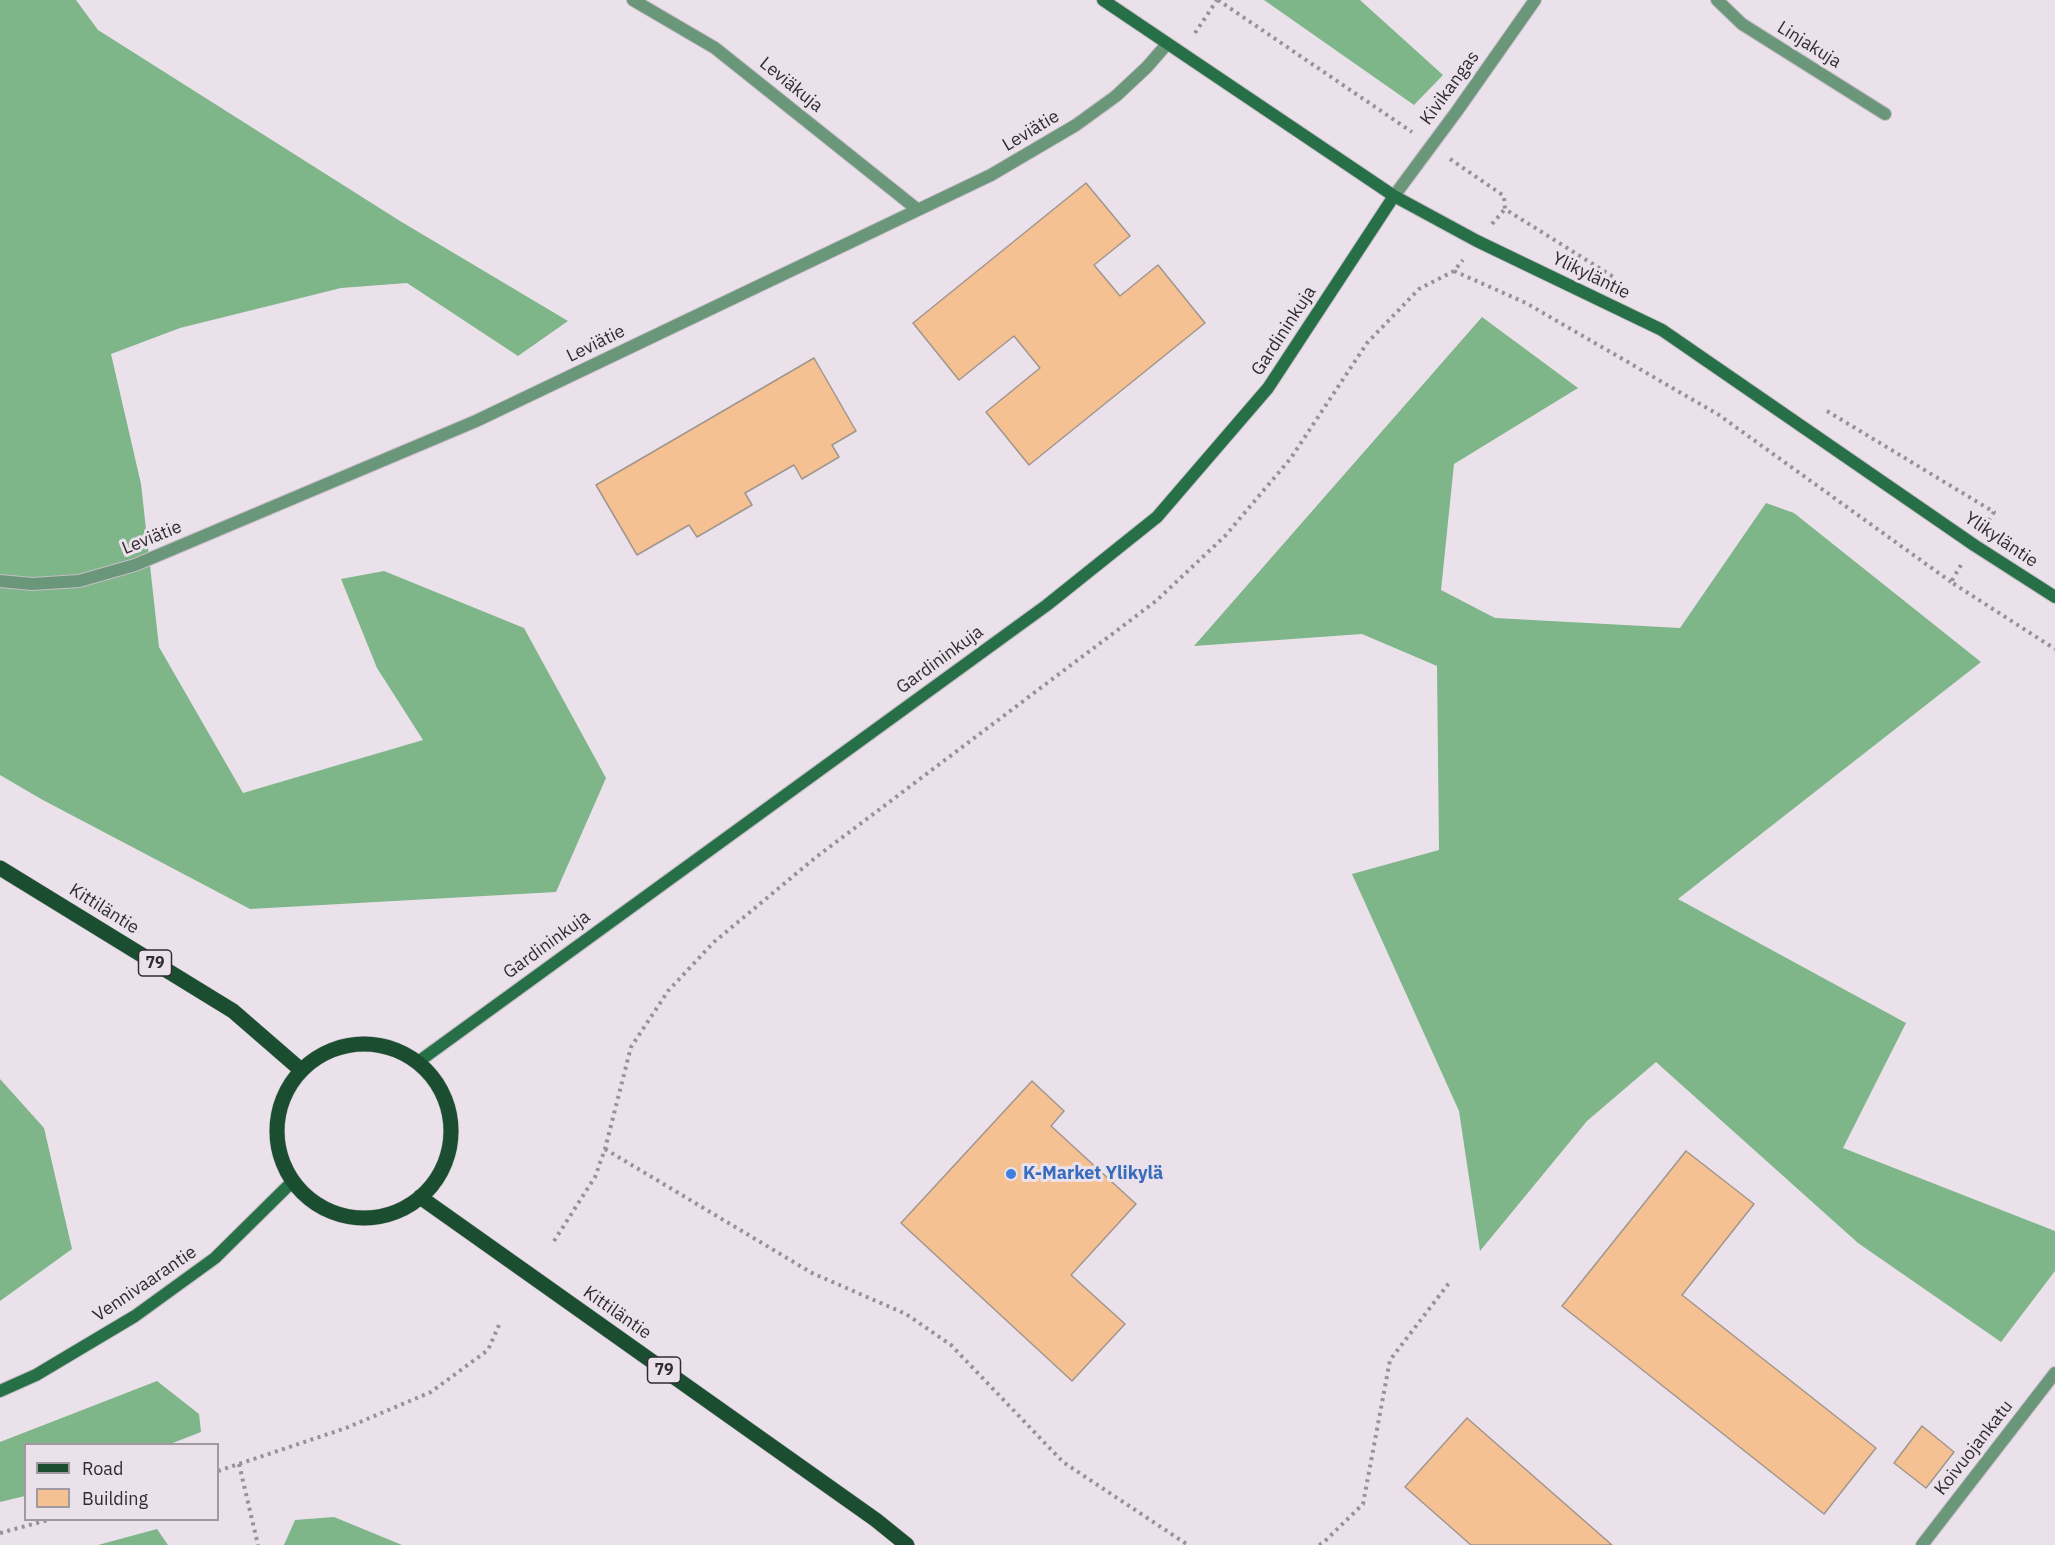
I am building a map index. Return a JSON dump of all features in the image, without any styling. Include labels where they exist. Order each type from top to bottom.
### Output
[{"type":"main road","name":"Ylikyläntie","points":[[1103,0],[1394,196],[1477,241],[1662,330],[1974,545],[2055,597]]},
{"type":"main road","name":"Gardininkuja","points":[[418,1062],[1047,605],[1157,517],[1268,388],[1394,196]]},
{"type":"main road","name":"Kittiläntie","points":[[0,868],[233,1011],[301,1070]]},
{"type":"main road","points":[[358,1043],[370,1043],[396,1049],[418,1062],[428,1071],[444,1094],[450,1115],[449,1150],[442,1170],[430,1188],[395,1212],[382,1216],[353,1217],[325,1209],[302,1192],[292,1181],[281,1160],[277,1124],[282,1100],[301,1070],[321,1054],[358,1043]]},
{"type":"main road","name":"Vennivaarantie","points":[[0,1391],[36,1375],[135,1316],[215,1258],[292,1181]]},
{"type":"main road","name":"Kittiläntie","points":[[420,1197],[876,1520],[907,1545]]},
{"type":"street","name":"Leviäkuja","points":[[633,0],[715,48],[918,210]]},
{"type":"street","name":"Kivikangas","points":[[1394,196],[1458,111],[1535,0]]},
{"type":"street","name":"Linjakuja","points":[[1717,0],[1742,24],[1886,114]]},
{"type":"street","name":"Leviätie","points":[[0,581],[32,584],[79,581],[135,565],[476,421],[991,175],[1076,125],[1116,96],[1147,68],[1167,45]]},
{"type":"street","name":"Koivuojankatu","points":[[1922,1545],[2055,1372]]},
{"type":"path","points":[[1181,54],[1217,0]]},
{"type":"path","points":[[554,1241],[595,1177],[605,1149],[631,1047],[668,991],[714,942],[815,858],[1156,601],[1225,536],[1291,458],[1366,343],[1419,289],[1454,272],[1505,209]]},
{"type":"path","points":[[1454,272],[1526,303],[1719,415],[1951,582]]},
{"type":"path","points":[[605,1149],[812,1273],[906,1314],[951,1346],[1063,1462],[1188,1545]]},
{"type":"path","points":[[1319,1545],[1363,1504],[1390,1360],[1449,1283]]},
{"type":"path","points":[[219,1471],[346,1428],[431,1392],[488,1350],[499,1325]]},
{"type":"path","points":[[239,1464],[258,1545]]},
{"type":"path","points":[[0,1533],[44,1521]]},
{"type":"green space","points":[[0,0],[76,0],[98,30],[400,221],[568,321],[518,356],[407,283],[341,288],[180,328],[111,354],[141,484],[159,647],[243,793],[423,740],[377,668],[341,579],[384,571],[524,628],[606,778],[556,892],[250,909],[0,775]]},
{"type":"green space","points":[[1264,0],[1360,0],[1443,75],[1414,105]]},
{"type":"green space","points":[[1482,317],[1578,388],[1454,464],[1441,590],[1495,618],[1680,628],[1766,503],[1794,513],[1981,662],[1678,899],[1906,1023],[1843,1148],[2055,1231],[2055,1271],[2001,1342],[1858,1243],[1656,1062],[1587,1121],[1480,1251],[1459,1111],[1352,874],[1439,850],[1437,666],[1362,634],[1194,646]]},
{"type":"green space","points":[[0,1079],[44,1128],[72,1249],[0,1301]]},
{"type":"green space","points":[[157,1381],[199,1414],[201,1432],[173,1443],[24,1443],[24,1496],[0,1502],[0,1442]]},
{"type":"green space","points":[[334,1517],[402,1545],[284,1545],[295,1520]]},
{"type":"green space","points":[[157,1529],[168,1545],[98,1545]]},
{"type":"building","points":[[1086,183],[1130,236],[1094,265],[1120,296],[1158,265],[1205,323],[1029,465],[986,412],[1040,368],[1014,336],[959,380],[913,323]]},
{"type":"building","points":[[814,358],[856,431],[832,445],[839,457],[802,479],[794,465],[745,493],[752,505],[697,537],[689,525],[637,555],[596,485]]},
{"type":"building","points":[[1032,1081],[1064,1111],[1051,1126],[1136,1204],[1071,1275],[1125,1324],[1072,1381],[901,1223]]},
{"type":"building","points":[[1686,1151],[1754,1204],[1682,1295],[1876,1448],[1824,1514],[1562,1306]]},
{"type":"building","points":[[1467,1418],[1612,1545],[1471,1545],[1405,1487]]},
{"type":"building","points":[[1922,1426],[1954,1452],[1926,1488],[1894,1463]]},
{"type":"place","name":"K-Market Ylikylä","points":[[1011,1174]]}]
